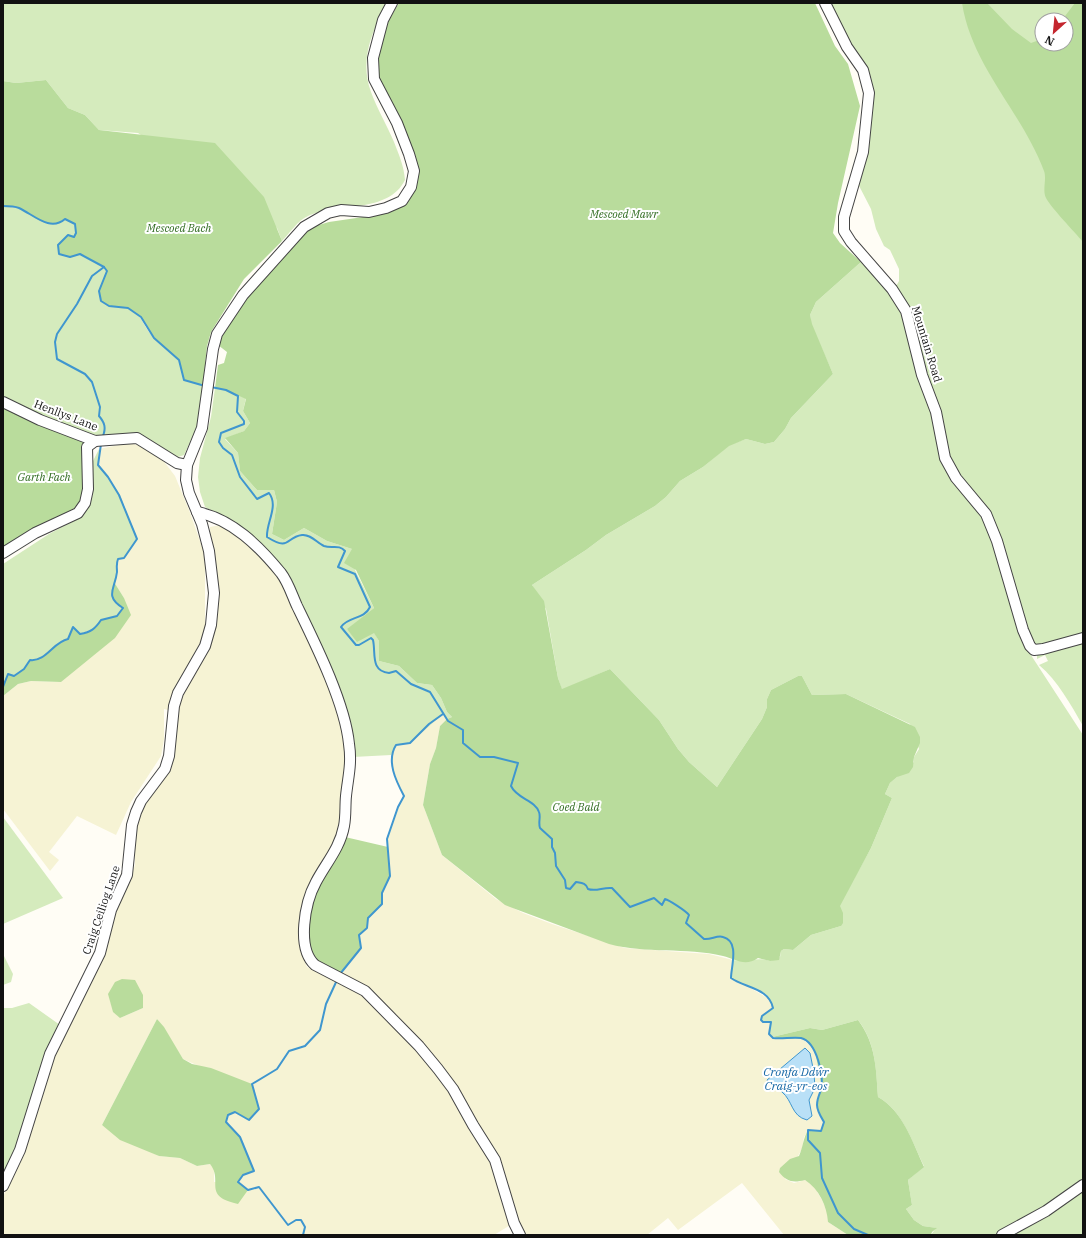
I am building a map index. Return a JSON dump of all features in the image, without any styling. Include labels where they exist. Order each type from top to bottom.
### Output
[{"type":"street","points":[[187,465],[202,428],[213,349],[217,334],[228,315],[243,295],[304,227],[328,212],[341,210],[369,212],[386,208],[402,201],[411,187],[414,171],[409,154],[397,123],[374,79],[373,58],[384,20],[392,3]]},
{"type":"street","name":"Mountain Road","points":[[825,3],[847,47],[863,70],[869,93],[863,152],[844,217],[844,230],[850,242],[892,289],[906,311],[922,375],[936,412],[945,458],[956,478],[972,495],[986,514],[997,541],[1023,630],[1030,646],[1034,650],[1043,649],[1083,638]]},
{"type":"street","name":"Henllys Lane","points":[[3,402],[40,420],[95,441],[137,438],[177,462],[187,465]]},
{"type":"street","points":[[3,552],[35,533],[78,513],[85,503],[88,489],[87,447],[95,441]]},
{"type":"street","name":"Craig Ceiliog Lane","points":[[3,1186],[20,1150],[50,1054],[100,953],[111,910],[127,875],[131,832],[136,812],[141,801],[165,769],[169,756],[174,706],[178,693],[208,639],[213,614],[214,593],[209,551],[202,524],[189,493],[186,480],[187,465]]},
{"type":"street","points":[[197,512],[210,515],[236,529],[249,539],[282,574],[320,656],[344,724],[349,744],[351,772],[346,795],[345,824],[337,848],[315,883],[311,893],[303,940],[305,952],[309,960],[315,965],[349,981],[365,992],[419,1046],[452,1089],[495,1160],[514,1223],[520,1235]]},
{"type":"street","points":[[1002,1235],[1046,1211],[1083,1185]]},
{"type":"shaded area","points":[[129,443],[149,448],[162,459],[175,476],[189,510],[205,555],[205,635],[173,694],[172,711],[164,709],[164,739],[161,756],[131,802],[116,835],[77,816],[49,852],[59,860],[50,871],[3,809],[3,696],[18,684],[31,681],[61,682],[124,598],[114,582],[116,564],[118,559],[124,558],[137,539],[127,518],[125,506],[108,477],[98,465],[98,459],[99,449]]},
{"type":"shaded area","points":[[220,525],[233,531],[265,559],[280,579],[308,635],[347,739],[342,823],[302,934],[301,952],[307,967],[363,994],[416,1047],[455,1099],[463,1119],[489,1154],[512,1224],[494,1235],[3,1235],[3,1197],[26,1143],[35,1111],[40,1107],[38,1095],[116,908],[132,874],[135,865],[135,830],[138,816],[172,761],[180,699],[213,635],[210,527]],"holes":[[[122,979],[127,981],[143,1008],[120,1018]],[[157,1019],[183,1059],[201,1067],[211,1068],[235,1112],[228,1115],[226,1122],[240,1137],[254,1171],[243,1175],[238,1182],[214,1182],[214,1169],[210,1164],[197,1166],[180,1158],[159,1156],[102,1125]]]},
{"type":"shaded area","points":[[443,714],[447,719],[440,726],[436,748],[430,764],[423,805],[442,855],[496,899],[523,913],[552,924],[625,948],[709,954],[733,960],[731,971],[747,986],[769,999],[773,1008],[762,1016],[763,1022],[771,1022],[769,1034],[773,1038],[801,1038],[811,1046],[817,1055],[821,1090],[817,1100],[824,1122],[823,1127],[821,1131],[808,1131],[804,1137],[802,1149],[785,1179],[794,1183],[805,1180],[814,1186],[828,1211],[828,1222],[848,1235],[784,1235],[742,1183],[678,1230],[668,1218],[647,1235],[523,1235],[500,1163],[463,1101],[362,985],[340,974],[361,948],[359,935],[367,928],[368,918],[382,904],[382,893],[390,876],[387,839],[398,807],[404,796],[395,778],[391,755],[396,745],[410,743],[429,724]]},
{"type":"green space","points":[[3,3],[388,3],[372,35],[366,68],[371,92],[398,151],[405,180],[397,191],[387,198],[375,203],[333,209],[308,216],[297,224],[282,241],[277,228],[138,133],[99,130],[85,115],[68,108],[46,80],[16,83],[3,81]]},
{"type":"green space","name":"Mescoed Mawr","points":[[399,3],[815,3],[835,46],[848,64],[860,106],[838,203],[833,233],[840,243],[861,262],[816,302],[810,315],[812,324],[833,374],[791,418],[785,429],[774,442],[765,444],[746,439],[729,446],[703,467],[680,481],[666,497],[655,506],[606,535],[586,550],[532,585],[544,601],[558,678],[562,689],[610,669],[659,720],[678,749],[689,762],[717,787],[762,719],[767,707],[767,699],[771,690],[798,676],[802,676],[812,695],[846,694],[915,727],[920,737],[920,743],[914,757],[913,767],[909,773],[897,777],[890,783],[885,794],[892,798],[871,848],[840,906],[843,913],[843,923],[841,926],[811,935],[793,950],[784,949],[781,951],[779,960],[770,961],[758,958],[753,961],[744,962],[709,953],[637,949],[609,944],[505,905],[442,855],[423,805],[430,764],[436,748],[440,726],[447,719],[452,717],[447,712],[441,698],[432,685],[417,683],[399,666],[379,661],[379,641],[374,633],[357,642],[347,629],[374,608],[356,570],[344,563],[352,549],[327,541],[304,528],[284,540],[272,534],[277,502],[274,490],[257,490],[240,471],[238,453],[225,438],[244,431],[250,423],[243,411],[246,399],[226,390],[215,388],[218,365],[224,363],[227,352],[218,345],[219,338],[251,289],[312,227],[329,222],[370,216],[397,205],[415,186],[381,86],[377,68],[378,53],[385,27]]},
{"type":"green space","points":[[825,3],[1083,3],[1083,633],[1044,646],[1033,645],[1028,637],[1001,546],[968,487],[948,459],[895,288],[899,281],[899,269],[890,250],[884,246],[876,229],[871,209],[855,178],[869,93]]},
{"type":"green space","points":[[962,3],[987,3],[1012,29],[1031,43],[1034,42],[1034,52],[1074,52],[1074,12],[1068,12],[1075,3],[1083,3],[1083,242],[1046,198],[1044,192],[1044,171],[1035,149],[998,89],[976,48],[967,26]]},
{"type":"green space","name":"Mescoed Bach","points":[[46,80],[68,108],[85,115],[99,130],[215,143],[264,197],[282,241],[244,279],[211,332],[207,346],[203,385],[184,380],[179,360],[154,338],[141,317],[128,308],[109,306],[101,301],[99,291],[107,271],[104,267],[80,254],[70,257],[59,254],[58,245],[68,235],[74,236],[76,233],[75,224],[65,219],[59,223],[47,223],[19,208],[13,206],[3,206],[3,81],[16,83]]},
{"type":"green space","points":[[3,206],[18,208],[48,224],[65,219],[75,224],[76,233],[70,257],[80,254],[104,267],[107,271],[102,282],[114,307],[124,308],[136,313],[155,339],[176,357],[182,367],[183,373],[203,385],[197,427],[184,455],[174,457],[135,433],[102,438],[71,428],[31,412],[15,402],[3,399]]},
{"type":"green space","points":[[861,262],[888,290],[903,314],[934,413],[938,445],[986,523],[1012,609],[1027,649],[1083,735],[1083,1179],[1048,1207],[995,1235],[931,1235],[936,1228],[923,1226],[914,1220],[906,1209],[912,1205],[908,1180],[924,1166],[911,1137],[894,1110],[878,1097],[876,1066],[872,1047],[858,1020],[822,1030],[810,1028],[772,1037],[769,1034],[771,1022],[763,1022],[761,1020],[762,1016],[772,1008],[770,1001],[761,992],[731,978],[733,960],[742,961],[761,959],[770,961],[780,957],[781,951],[784,949],[793,950],[811,935],[841,926],[839,906],[871,848],[892,798],[885,794],[890,783],[914,762],[914,757],[919,749],[910,724],[846,694],[812,695],[802,676],[798,676],[771,690],[767,699],[767,707],[762,719],[717,787],[689,762],[678,749],[659,720],[610,669],[562,690],[558,678],[546,609],[532,585],[586,550],[606,535],[655,506],[666,497],[680,481],[703,467],[729,445],[746,439],[765,444],[774,442],[785,429],[791,418],[833,374],[811,324],[810,315],[816,302]]},
{"type":"green space","points":[[215,388],[226,390],[246,398],[243,411],[250,423],[244,431],[225,439],[238,453],[240,471],[257,490],[274,490],[277,502],[272,534],[284,540],[304,528],[327,541],[352,549],[355,570],[374,608],[347,630],[374,632],[379,641],[379,661],[399,666],[417,683],[432,685],[441,698],[447,712],[452,717],[447,719],[443,714],[410,743],[396,745],[391,755],[353,757],[302,605],[254,538],[236,523],[205,507],[200,492],[198,477],[200,458],[211,417]]},
{"type":"green space","name":"Garth Fach","points":[[3,405],[87,440],[81,502],[75,511],[20,536],[3,548]]},
{"type":"green space","points":[[99,449],[98,465],[120,495],[137,539],[124,558],[118,559],[117,562],[117,572],[112,596],[117,604],[123,608],[117,616],[99,622],[96,628],[80,634],[73,627],[68,639],[58,644],[41,658],[30,660],[24,669],[14,676],[10,674],[3,683],[3,564],[49,534],[81,517],[93,495],[93,461]]},
{"type":"green space","points":[[114,582],[124,598],[131,615],[115,638],[61,682],[31,681],[18,684],[3,696],[3,683],[8,674],[14,676],[24,669],[30,660],[41,658],[58,644],[68,639],[73,627],[80,634],[84,633],[92,630],[101,620],[116,616],[123,608],[116,603],[112,597]]},
{"type":"green space","points":[[1083,642],[1083,726],[1058,686],[1039,665],[1048,661],[1045,655],[1037,659],[1037,655],[1070,644]]},
{"type":"green space","points":[[3,817],[63,898],[3,924]]},
{"type":"green space","points":[[345,837],[388,847],[390,876],[382,893],[382,904],[368,918],[367,928],[359,935],[361,948],[340,974],[315,961],[307,951],[310,907],[317,884]]},
{"type":"green space","points":[[3,954],[13,974],[11,982],[3,985]]},
{"type":"green space","points":[[122,979],[135,980],[143,995],[143,1008],[120,1018],[113,1012],[108,994],[115,982]]},
{"type":"green space","points":[[29,1003],[60,1025],[17,1149],[3,1179],[3,1008],[12,1008]]},
{"type":"green space","points":[[157,1019],[164,1027],[183,1059],[192,1064],[211,1068],[252,1084],[259,1109],[249,1120],[235,1112],[228,1115],[226,1122],[240,1137],[254,1171],[243,1175],[238,1182],[248,1190],[238,1204],[220,1197],[215,1187],[214,1170],[210,1164],[197,1166],[180,1158],[159,1156],[120,1140],[102,1125]]},
{"type":"green space","points":[[858,1020],[872,1047],[876,1066],[878,1097],[887,1103],[900,1118],[911,1137],[924,1167],[908,1180],[912,1205],[906,1209],[914,1220],[923,1226],[937,1228],[931,1235],[848,1235],[828,1222],[824,1204],[818,1193],[810,1184],[805,1180],[790,1181],[779,1172],[780,1168],[790,1159],[799,1156],[808,1130],[821,1131],[824,1122],[817,1107],[821,1082],[815,1051],[806,1041],[801,1038],[785,1039],[772,1037],[810,1028],[822,1030]]},
{"type":"green space","points":[[1083,1187],[1083,1235],[1006,1235]]},
{"type":"water","name":"Cronfa Ddŵr Craig-yr-eos","points":[[805,1048],[810,1053],[815,1088],[809,1100],[812,1116],[807,1120],[795,1112],[786,1096],[780,1090],[770,1085],[767,1080]]},
{"type":"waterway","points":[[3,206],[13,206],[19,208],[48,223],[59,223],[65,219],[75,224],[76,233],[74,237],[68,235],[58,245],[59,254],[70,257],[80,254],[104,267],[107,271],[99,291],[101,301],[109,306],[128,308],[141,317],[154,338],[179,360],[184,380],[205,386]]},
{"type":"waterway","points":[[103,436],[103,421],[99,416],[100,407],[92,382],[85,374],[57,359],[55,342],[57,334],[77,304],[92,276],[104,267]]},
{"type":"waterway","points":[[211,387],[226,390],[238,396],[237,412],[244,421],[244,424],[221,433],[219,442],[223,448],[232,455],[240,477],[257,499],[269,493],[272,498],[273,503],[267,537],[280,543],[284,543],[297,536],[305,535],[311,537],[321,545],[327,547],[338,547],[345,551],[338,567],[355,574],[370,607],[364,614],[348,621],[341,627],[356,645],[359,645],[371,638],[373,640],[376,665],[383,672],[389,673],[396,671],[411,684],[430,692],[448,721],[463,730],[463,743],[480,757],[494,757],[518,763],[511,786],[517,794],[537,808],[540,814],[540,828],[552,839],[556,866],[565,880],[566,888],[570,889],[576,882],[584,884],[591,890],[612,888],[630,907],[654,898],[662,905],[665,899],[670,901],[689,915],[686,923],[704,939],[716,937],[728,939],[733,949],[731,978],[762,992],[771,1001],[773,1008],[762,1016],[761,1020],[763,1022],[771,1022],[769,1034],[773,1038],[801,1038],[807,1041],[811,1046],[820,1068],[822,1084],[817,1105],[818,1112],[824,1122],[821,1131],[808,1130],[808,1140],[820,1153],[822,1178],[838,1213],[854,1229],[868,1235]]},
{"type":"waterway","points":[[3,687],[8,674],[14,676],[24,669],[30,660],[41,658],[58,644],[68,639],[73,627],[80,634],[90,631],[95,628],[101,620],[117,616],[123,608],[117,604],[112,596],[117,572],[117,562],[118,559],[124,558],[137,539],[119,495],[108,477],[98,465],[101,444]]},
{"type":"waterway","points":[[340,974],[361,948],[359,935],[367,928],[368,918],[382,904],[382,893],[390,876],[387,839],[398,807],[404,796],[393,771],[393,751],[396,745],[410,743],[429,724],[443,714]]},
{"type":"waterway","points":[[303,1235],[305,1227],[301,1220],[296,1220],[288,1225],[259,1187],[248,1190],[238,1182],[243,1175],[254,1171],[240,1137],[226,1122],[228,1115],[235,1112],[249,1120],[259,1109],[252,1084],[277,1069],[289,1051],[305,1046],[320,1030],[326,1004],[337,980]]},
{"type":"park label","name":"Coed Bald","points":[[576,807]]}]
